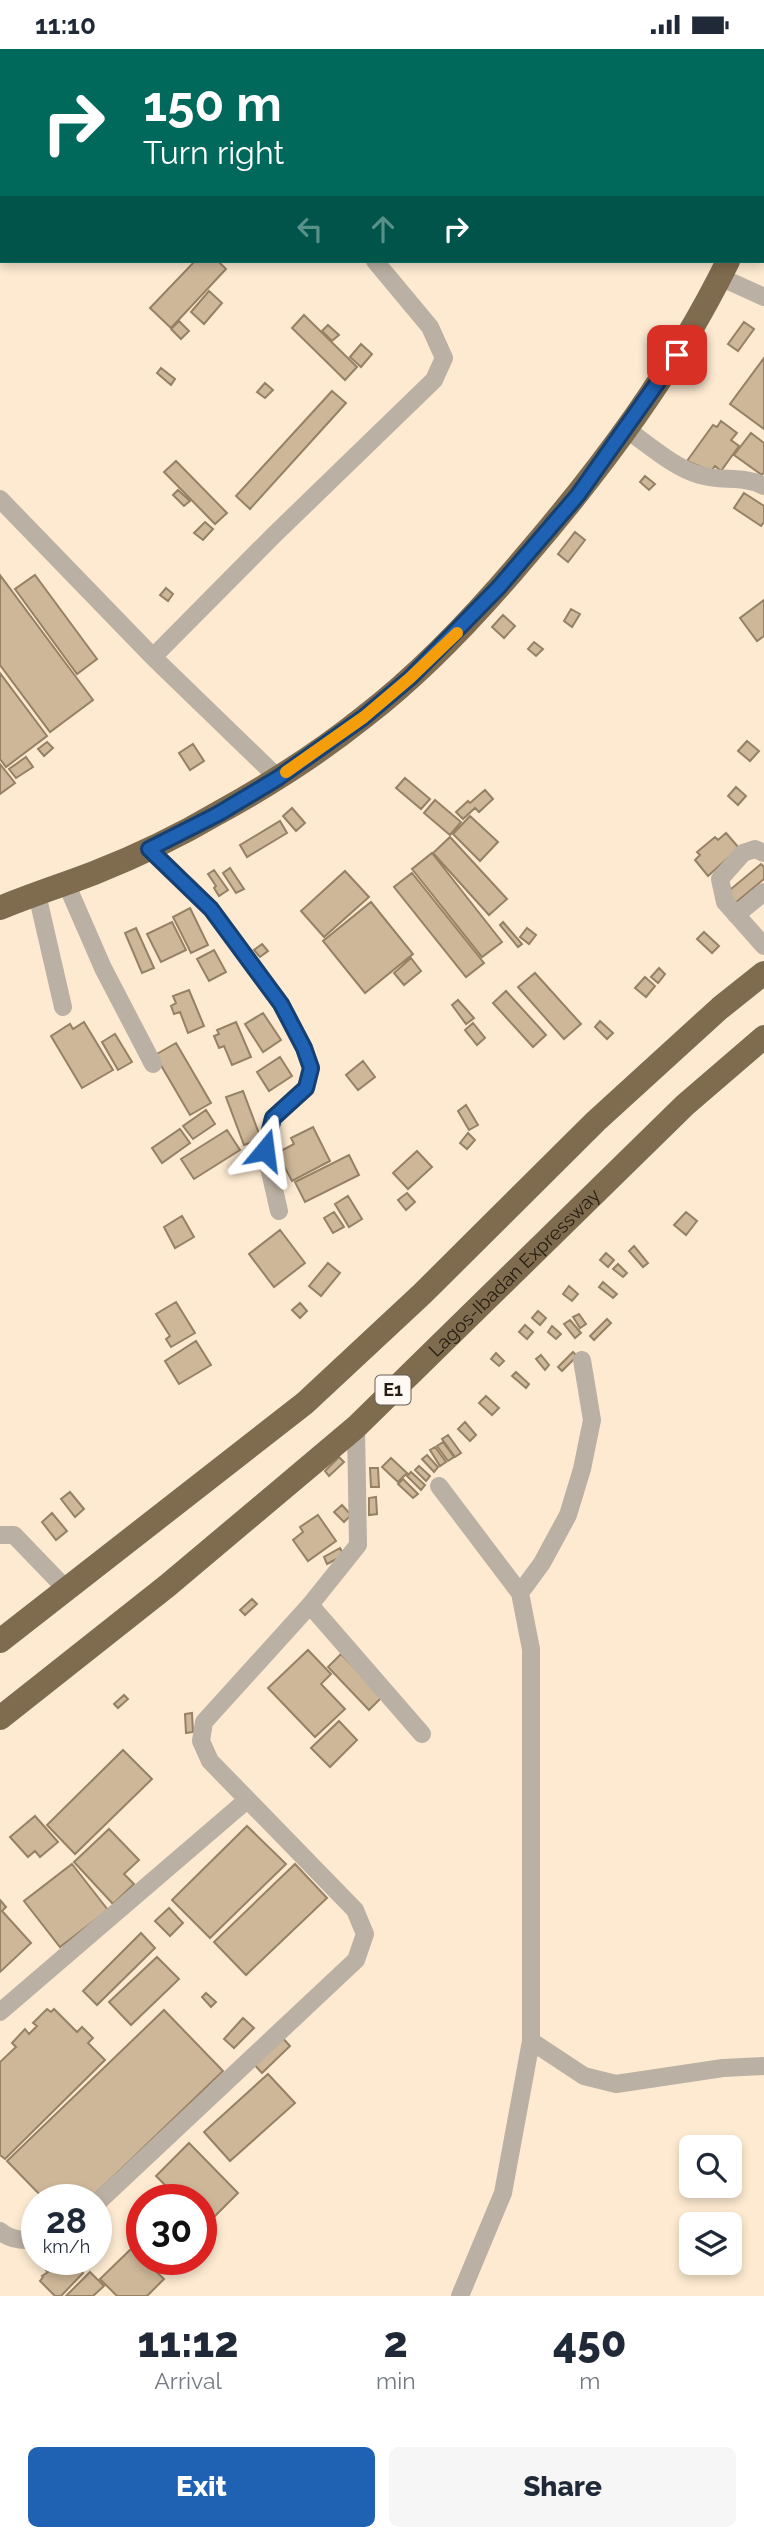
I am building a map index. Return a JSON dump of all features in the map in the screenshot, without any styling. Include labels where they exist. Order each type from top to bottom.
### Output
[{"type":"highway","points":[[0,908],[149,849],[218,814],[278,778],[364,717],[454,635],[578,495],[665,374],[724,269]]},
{"type":"highway","name":"E1","points":[[0,1641],[305,1403],[422,1294],[596,1121],[720,1008],[764,973]]},
{"type":"highway","name":"Lagos-Ibadan Expressway","points":[[0,1719],[167,1586],[356,1427],[685,1105],[764,1037]]},
{"type":"street","points":[[153,657],[434,380],[444,358],[430,327],[377,263]]},
{"type":"street","points":[[724,269],[764,297]]},
{"type":"street","points":[[626,429],[687,471],[716,479],[743,479],[764,486]]},
{"type":"street","points":[[0,499],[153,657],[278,778]]},
{"type":"street","points":[[149,849],[211,909],[281,1004],[304,1048],[311,1068],[306,1088],[273,1118],[265,1150],[279,1211]]},
{"type":"street","points":[[764,853],[755,849],[743,853],[720,879],[725,902],[764,946]]},
{"type":"street","points":[[66,883],[103,968],[153,1064]]},
{"type":"street","points":[[736,915],[764,892]]},
{"type":"street","points":[[37,894],[63,1007]]},
{"type":"street","points":[[520,1593],[542,1563],[568,1515],[582,1469],[592,1420],[582,1360]]},
{"type":"street","points":[[112,2189],[356,1960],[365,1934],[355,1910],[210,1761],[201,1741],[204,1722],[310,1605],[358,1545],[356,1427]]},
{"type":"street","points":[[439,1486],[520,1593],[531,1649],[531,2041],[503,2193],[460,2296]]},
{"type":"street","points":[[0,1535],[14,1535],[66,1589]]},
{"type":"street","points":[[310,1605],[422,1734]]},
{"type":"street","points":[[0,2012],[247,1800]]},
{"type":"street","points":[[531,2041],[584,2076],[616,2084],[723,2068],[764,2066]]},
{"type":"street","points":[[0,2231],[3,2235],[21,2240]]},
{"type":"building","points":[[193,263],[220,263],[226,269],[171,328],[150,308]]},
{"type":"building","points":[[209,291],[222,303],[204,324],[191,312]]},
{"type":"building","points":[[304,315],[357,367],[345,380],[292,328]]},
{"type":"building","points":[[179,321],[189,331],[181,339],[171,329]]},
{"type":"building","points":[[744,322],[754,329],[738,351],[728,344]]},
{"type":"building","points":[[328,325],[339,335],[332,341],[322,331]]},
{"type":"building","points":[[361,344],[372,354],[361,367],[350,357]]},
{"type":"building","points":[[764,358],[764,429],[730,404]]},
{"type":"building","points":[[161,368],[175,379],[171,385],[157,373]]},
{"type":"building","points":[[265,383],[273,390],[265,398],[257,392]]},
{"type":"building","points":[[332,391],[346,403],[250,509],[236,496]]},
{"type":"building","points":[[721,421],[737,433],[731,440],[739,446],[721,471],[715,466],[711,471],[687,461],[713,425],[717,427]]},
{"type":"building","points":[[751,433],[764,443],[762,475],[734,455]]},
{"type":"building","points":[[176,461],[227,513],[215,524],[164,472]]},
{"type":"building","points":[[645,476],[655,484],[649,490],[640,482]]},
{"type":"building","points":[[178,490],[190,501],[184,506],[173,495]]},
{"type":"building","points":[[744,493],[764,506],[764,522],[761,526],[734,508]]},
{"type":"building","points":[[205,522],[213,529],[203,540],[194,533]]},
{"type":"building","points":[[575,532],[585,540],[568,562],[558,554]]},
{"type":"building","points":[[0,575],[93,700],[50,732],[0,665]]},
{"type":"building","points":[[35,575],[97,659],[77,674],[15,589]]},
{"type":"building","points":[[166,588],[173,594],[168,601],[160,595]]},
{"type":"building","points":[[764,600],[764,636],[757,641],[740,618]]},
{"type":"building","points":[[571,609],[580,614],[572,627],[564,621]]},
{"type":"building","points":[[503,615],[515,626],[504,638],[492,627]]},
{"type":"building","points":[[534,642],[543,649],[536,656],[528,649]]},
{"type":"building","points":[[0,673],[47,736],[6,767],[0,759]]},
{"type":"building","points":[[747,741],[759,751],[750,761],[738,751]]},
{"type":"building","points":[[47,742],[53,748],[44,756],[38,749]]},
{"type":"building","points":[[193,744],[204,761],[190,770],[179,753]]},
{"type":"building","points":[[26,757],[33,767],[16,778],[9,769]]},
{"type":"building","points":[[0,764],[15,783],[0,794]]},
{"type":"building","points":[[405,778],[430,799],[421,809],[396,788]]},
{"type":"building","points":[[736,787],[746,796],[738,805],[728,796]]},
{"type":"building","points":[[485,790],[493,799],[479,812],[475,808],[463,819],[456,812],[468,801],[470,803]]},
{"type":"building","points":[[435,800],[461,822],[450,835],[424,813]]},
{"type":"building","points":[[292,808],[305,823],[296,831],[283,816]]},
{"type":"building","points":[[470,816],[498,842],[480,861],[453,834]]},
{"type":"building","points":[[280,821],[287,833],[247,857],[240,845]]},
{"type":"building","points":[[726,833],[739,848],[708,876],[695,860],[700,855],[697,852],[715,837],[718,840]]},
{"type":"building","points":[[450,837],[507,899],[489,915],[433,853]]},
{"type":"building","points":[[432,853],[502,942],[482,957],[412,869]]},
{"type":"building","points":[[761,864],[764,867],[764,879],[734,904],[725,894]]},
{"type":"building","points":[[230,868],[244,889],[236,893],[223,873]]},
{"type":"building","points":[[214,870],[228,890],[219,896],[208,874]]},
{"type":"building","points":[[345,871],[369,897],[324,937],[301,911]]},
{"type":"building","points":[[412,873],[484,963],[466,977],[394,887]]},
{"type":"building","points":[[371,902],[413,954],[365,993],[323,941]]},
{"type":"building","points":[[190,908],[208,945],[191,953],[173,917]]},
{"type":"building","points":[[172,922],[186,950],[161,962],[147,934]]},
{"type":"building","points":[[503,922],[522,944],[518,947],[500,925]]},
{"type":"building","points":[[136,928],[154,968],[142,973],[125,933]]},
{"type":"building","points":[[527,928],[536,935],[529,944],[520,937]]},
{"type":"building","points":[[704,932],[719,946],[712,953],[697,939]]},
{"type":"building","points":[[262,944],[268,951],[260,957],[254,950]]},
{"type":"building","points":[[214,950],[226,972],[209,981],[197,959]]},
{"type":"building","points":[[411,958],[421,971],[404,985],[394,973]]},
{"type":"building","points":[[659,968],[665,974],[658,983],[651,977]]},
{"type":"building","points":[[535,973],[581,1024],[564,1039],[518,987]]},
{"type":"building","points":[[645,977],[655,986],[646,997],[635,988]]},
{"type":"building","points":[[189,990],[204,1026],[188,1033],[180,1012],[174,1014],[171,1006],[176,1003],[173,996]]},
{"type":"building","points":[[506,991],[546,1035],[533,1047],[493,1003]]},
{"type":"building","points":[[458,1000],[474,1018],[466,1024],[452,1005]]},
{"type":"building","points":[[263,1013],[281,1040],[263,1052],[245,1024]]},
{"type":"building","points":[[600,1021],[613,1033],[607,1039],[595,1027]]},
{"type":"building","points":[[84,1022],[113,1070],[82,1088],[51,1036],[70,1024],[73,1029]]},
{"type":"building","points":[[236,1022],[251,1057],[232,1065],[224,1046],[219,1048],[214,1036],[219,1034],[217,1030]]},
{"type":"building","points":[[473,1023],[485,1038],[477,1045],[465,1030]]},
{"type":"building","points":[[115,1034],[132,1062],[118,1070],[102,1042]]},
{"type":"building","points":[[176,1043],[211,1103],[190,1115],[155,1055]]},
{"type":"building","points":[[280,1057],[292,1076],[269,1091],[257,1072]]},
{"type":"building","points":[[363,1061],[375,1077],[358,1090],[346,1075]]},
{"type":"building","points":[[243,1091],[261,1139],[244,1145],[226,1097]]},
{"type":"building","points":[[466,1105],[478,1125],[469,1130],[458,1111]]},
{"type":"building","points":[[206,1110],[215,1124],[193,1139],[183,1126]]},
{"type":"building","points":[[313,1127],[330,1161],[292,1181],[277,1153],[294,1144],[291,1138]]},
{"type":"building","points":[[180,1129],[190,1143],[162,1163],[152,1148]]},
{"type":"building","points":[[227,1130],[240,1150],[194,1179],[181,1159]]},
{"type":"building","points":[[468,1133],[475,1140],[467,1149],[460,1143]]},
{"type":"building","points":[[417,1151],[432,1167],[408,1189],[393,1173]]},
{"type":"building","points":[[349,1155],[359,1175],[305,1202],[295,1182]]},
{"type":"building","points":[[407,1193],[415,1202],[406,1210],[398,1200]]},
{"type":"building","points":[[348,1196],[362,1219],[349,1227],[335,1204]]},
{"type":"building","points":[[334,1212],[344,1227],[333,1233],[324,1218]]},
{"type":"building","points":[[686,1212],[697,1221],[686,1235],[674,1225]]},
{"type":"building","points":[[182,1216],[194,1237],[175,1248],[164,1227]]},
{"type":"building","points":[[280,1230],[305,1263],[274,1287],[249,1254]]},
{"type":"building","points":[[634,1246],[648,1263],[643,1267],[629,1251]]},
{"type":"building","points":[[606,1253],[614,1260],[608,1267],[600,1260]]},
{"type":"building","points":[[328,1263],[340,1273],[321,1296],[309,1286]]},
{"type":"building","points":[[618,1264],[627,1273],[623,1277],[613,1269]]},
{"type":"building","points":[[603,1282],[617,1294],[613,1298],[599,1287]]},
{"type":"building","points":[[569,1286],[578,1294],[572,1301],[563,1294]]},
{"type":"building","points":[[176,1302],[195,1333],[171,1347],[166,1339],[170,1336],[156,1314]]},
{"type":"building","points":[[300,1303],[307,1311],[300,1318],[292,1310]]},
{"type":"building","points":[[538,1311],[546,1318],[540,1325],[532,1318]]},
{"type":"building","points":[[579,1314],[586,1324],[580,1328],[573,1317]]},
{"type":"building","points":[[607,1319],[611,1323],[594,1340],[590,1336]]},
{"type":"building","points":[[570,1320],[581,1333],[575,1338],[564,1324]]},
{"type":"building","points":[[525,1325],[533,1332],[527,1339],[519,1332]]},
{"type":"building","points":[[552,1326],[561,1334],[556,1339],[548,1332]]},
{"type":"building","points":[[196,1341],[211,1365],[179,1384],[165,1361]]},
{"type":"building","points":[[573,1352],[577,1356],[562,1371],[558,1367]]},
{"type":"building","points":[[496,1353],[504,1361],[499,1366],[491,1359]]},
{"type":"building","points":[[541,1355],[549,1365],[545,1370],[536,1359]]},
{"type":"building","points":[[516,1372],[529,1384],[526,1388],[512,1376]]},
{"type":"building","points":[[486,1396],[499,1408],[492,1415],[479,1403]]},
{"type":"building","points":[[465,1422],[476,1435],[470,1441],[458,1429]]},
{"type":"building","points":[[448,1435],[461,1453],[455,1457],[442,1439]]},
{"type":"building","points":[[443,1442],[454,1457],[448,1461],[437,1446]]},
{"type":"building","points":[[435,1447],[446,1462],[440,1466],[430,1450]]},
{"type":"building","points":[[427,1455],[438,1467],[434,1472],[422,1459]]},
{"type":"building","points":[[339,1457],[344,1462],[329,1476],[325,1471]]},
{"type":"building","points":[[391,1458],[407,1473],[398,1482],[382,1467]]},
{"type":"building","points":[[419,1466],[430,1476],[426,1481],[415,1470]]},
{"type":"building","points":[[370,1468],[378,1468],[379,1487],[371,1487]]},
{"type":"building","points":[[411,1472],[425,1485],[421,1490],[407,1476]]},
{"type":"building","points":[[403,1479],[418,1494],[413,1498],[398,1484]]},
{"type":"building","points":[[70,1492],[84,1509],[75,1517],[61,1499]]},
{"type":"building","points":[[376,1497],[377,1514],[369,1515],[369,1498]]},
{"type":"building","points":[[342,1505],[351,1515],[344,1522],[334,1512]]},
{"type":"building","points":[[52,1513],[67,1531],[56,1540],[42,1522]]},
{"type":"building","points":[[318,1515],[336,1541],[308,1561],[293,1540],[303,1532],[300,1527]]},
{"type":"building","points":[[340,1548],[344,1555],[327,1564],[324,1557]]},
{"type":"building","points":[[252,1599],[257,1604],[245,1615],[240,1610]]},
{"type":"building","points":[[308,1650],[331,1674],[321,1684],[345,1709],[315,1737],[268,1688]]},
{"type":"building","points":[[341,1654],[382,1697],[369,1710],[328,1667]]},
{"type":"building","points":[[124,1695],[128,1699],[118,1708],[114,1704]]},
{"type":"building","points":[[192,1713],[193,1732],[186,1733],[185,1714]]},
{"type":"building","points":[[339,1721],[357,1740],[330,1767],[311,1748]]},
{"type":"building","points":[[123,1750],[152,1779],[75,1854],[47,1825]]},
{"type":"building","points":[[35,1816],[58,1842],[40,1857],[35,1851],[28,1857],[10,1837]]},
{"type":"building","points":[[247,1826],[286,1864],[210,1938],[172,1900]]},
{"type":"building","points":[[109,1829],[139,1860],[124,1874],[134,1884],[113,1904],[74,1862]]},
{"type":"building","points":[[72,1864],[108,1910],[60,1947],[24,1901]]},
{"type":"building","points":[[295,1864],[327,1898],[246,1975],[214,1942]]},
{"type":"building","points":[[0,1900],[6,1907],[2,1911],[31,1943],[0,1972]]},
{"type":"building","points":[[169,1908],[183,1923],[170,1936],[155,1921]]},
{"type":"building","points":[[141,1933],[155,1948],[97,2005],[83,1991]]},
{"type":"building","points":[[157,1957],[179,1979],[131,2025],[109,2002]]},
{"type":"building","points":[[206,1993],[216,2002],[211,2007],[202,1997]]},
{"type":"building","points":[[47,2009],[51,2012],[54,2009],[77,2032],[82,2027],[93,2038],[88,2043],[105,2060],[5,2159],[0,2155],[0,2062],[16,2047],[12,2043],[25,2029],[29,2034],[37,2026],[33,2023]]},
{"type":"building","points":[[164,2010],[223,2071],[106,2184],[29,2184],[7,2161]]},
{"type":"building","points":[[243,2018],[254,2028],[234,2048],[224,2039]]},
{"type":"building","points":[[280,2035],[290,2046],[262,2073],[251,2061]]},
{"type":"building","points":[[268,2074],[295,2103],[230,2161],[204,2132]]},
{"type":"building","points":[[189,2143],[238,2193],[217,2214],[217,2184],[164,2184],[156,2176]]},
{"type":"building","points":[[126,2254],[126,2275],[160,2275],[164,2279],[147,2296],[117,2296],[100,2279],[104,2275],[112,2275],[112,2267]]},
{"type":"building","points":[[81,2275],[61,2296],[55,2296],[40,2281],[42,2276]]},
{"type":"building","points":[[87,2275],[93,2275],[104,2286],[93,2296],[66,2296]]},
{"type":"slow traffic","points":[[286,772],[364,717],[457,633]]},
{"type":"route","points":[[265,1150],[273,1118],[306,1088],[311,1068],[304,1048],[281,1004],[211,909],[149,849],[218,814],[278,778],[364,717],[410,678],[499,587],[578,495],[677,355]]}]
